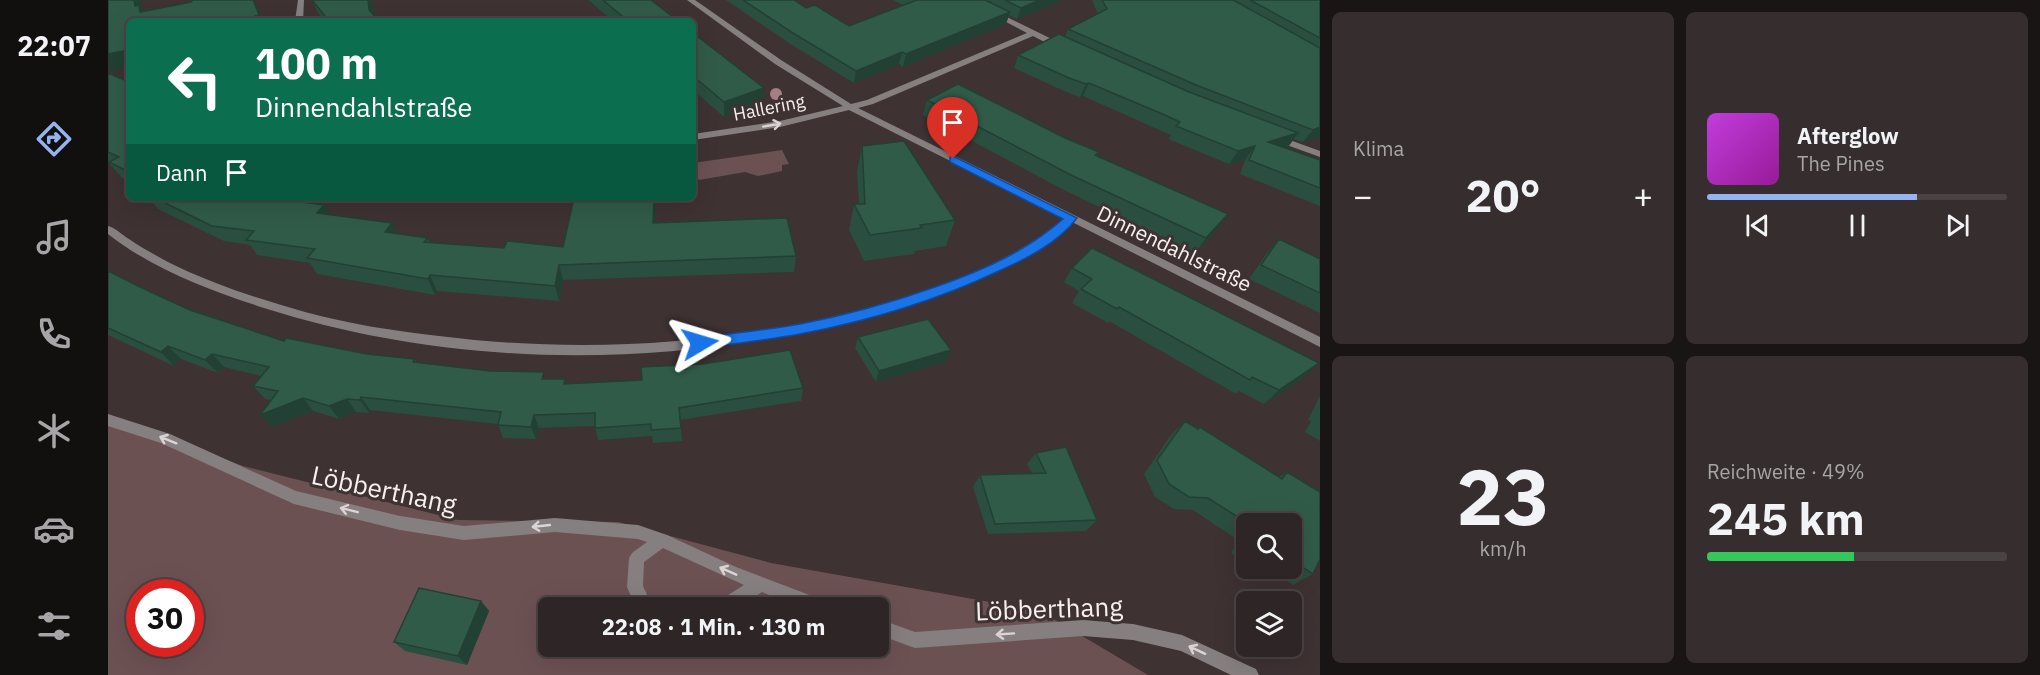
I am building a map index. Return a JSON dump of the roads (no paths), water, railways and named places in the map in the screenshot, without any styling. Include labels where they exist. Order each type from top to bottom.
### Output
[{"type":"street","points":[[299,18],[301,0]]},
{"type":"street","name":"Dinnendahlstraße","points":[[690,0],[770,57],[850,107],[1320,342]]},
{"type":"street","points":[[967,0],[1066,49]]},
{"type":"street","points":[[850,107],[890,95],[1033,33]]},
{"type":"street","name":"Hallering","points":[[696,136],[780,124],[850,107]]},
{"type":"street","points":[[1268,135],[1320,154]]},
{"type":"street","points":[[108,229],[146,255],[202,282],[255,302],[326,322],[411,338],[493,346],[574,349],[644,348],[700,343],[800,329],[857,316],[973,278],[1036,247],[1071,218]]},
{"type":"street","name":"Löbberthang","points":[[108,420],[165,438],[294,497],[400,523],[464,533],[555,525],[638,532],[662,540],[794,597]]},
{"type":"street","points":[[640,597],[635,586],[637,558],[662,540]]},
{"type":"street","points":[[740,597],[761,584]]},
{"type":"street","name":"Löbberthang","points":[[889,631],[915,640],[1083,628],[1133,632],[1182,643],[1250,675]]}]
